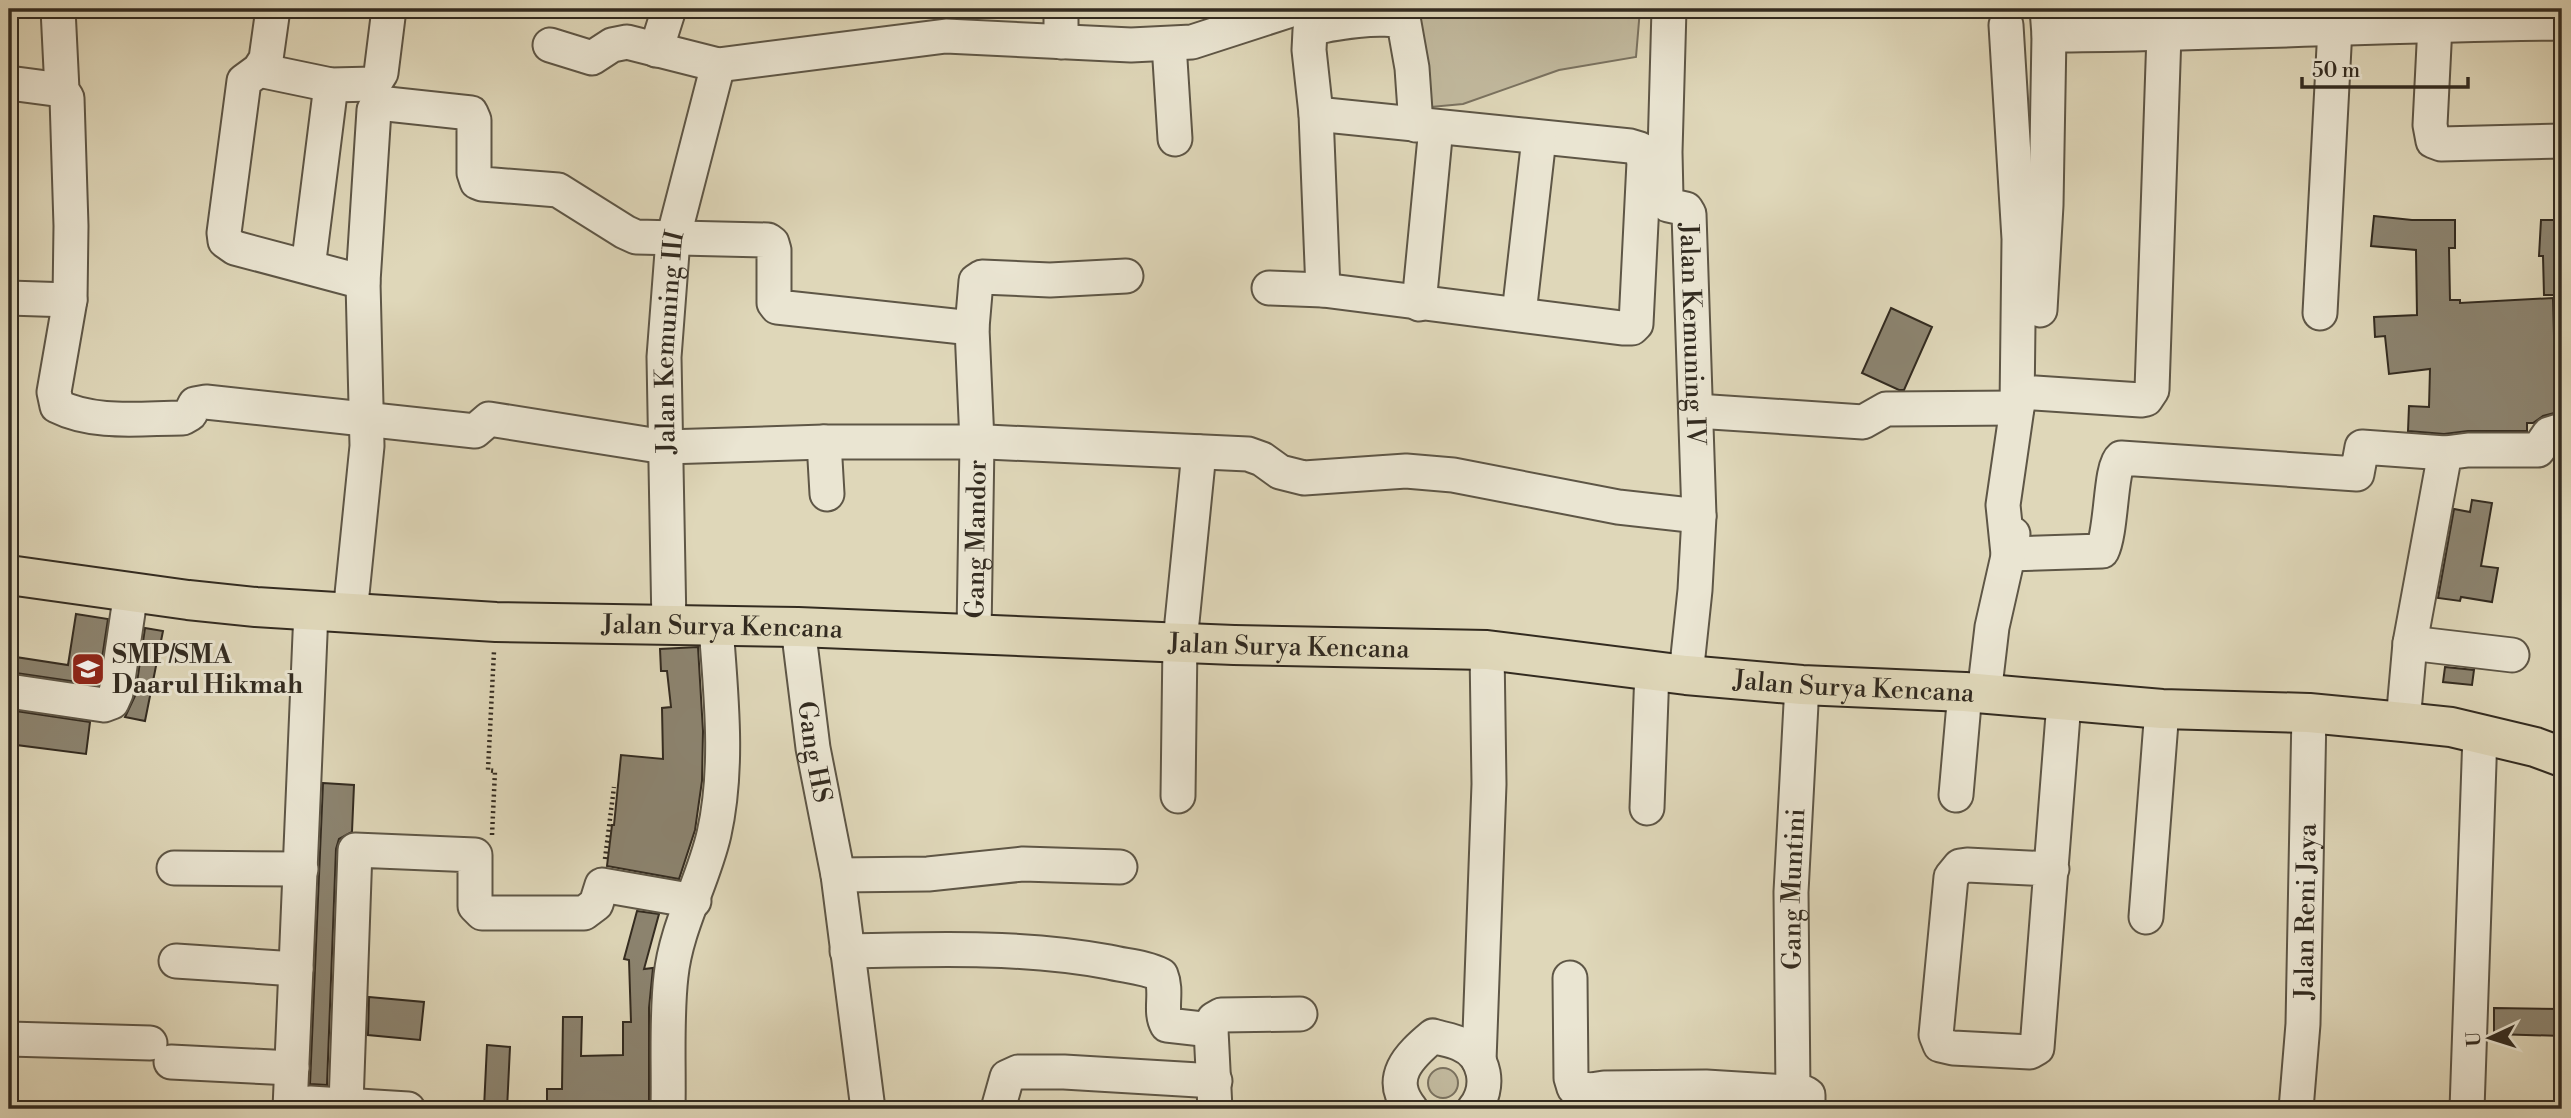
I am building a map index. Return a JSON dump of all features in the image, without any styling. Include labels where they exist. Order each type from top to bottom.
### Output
[{"type":"main road","name":"Jalan Surya Kencana","points":[[9,575],[188,600],[350,614],[496,622],[798,627],[1180,642],[1487,650],[1802,685],[1974,694],[2162,709],[2309,713],[2403,722],[2451,727],[2535,747],[2562,757]]},
{"type":"street","points":[[58,9],[62,90],[67,98],[71,226],[70,300],[54,392],[57,406],[67,411],[99,418],[183,418],[190,414],[195,404],[206,402],[475,431],[489,419],[665,447],[824,442],[977,442],[1248,454],[1262,459],[1280,472],[1304,478],[1406,471],[1453,475],[1618,507],[1699,516]]},
{"type":"street","points":[[273,9],[266,59],[259,70],[244,81],[241,94],[225,241],[235,248],[363,282]]},
{"type":"street","points":[[259,70],[331,85],[377,82],[381,72],[389,9]]},
{"type":"street","points":[[656,50],[669,9]]},
{"type":"street","points":[[1060,9],[1061,42]]},
{"type":"street","points":[[550,45],[592,58],[626,42],[718,65],[938,36],[1131,46],[1192,42],[1294,9]]},
{"type":"street","name":"Jalan Kemuning IV","points":[[1647,808],[1669,672],[1695,590],[1699,516],[1689,214],[1686,209],[1668,205],[1666,198],[1669,9]]},
{"type":"street","points":[[1323,290],[1316,114],[1308,50],[1310,30],[1332,24],[1396,19],[1405,26],[1426,126],[1419,304]]},
{"type":"street","points":[[2320,313],[2335,19]]},
{"type":"street","points":[[1956,795],[1974,694],[2018,518],[2026,400],[2046,205],[2048,22],[2164,34],[2335,19],[2435,25],[2562,23]]},
{"type":"street","points":[[2006,25],[2026,400]]},
{"type":"street","points":[[2435,25],[2430,125],[2433,141],[2441,144],[2562,141]]},
{"type":"street","points":[[1696,411],[1863,422],[1886,409],[2026,400],[2146,399],[2152,390],[2164,34]]},
{"type":"street","points":[[1169,44],[1175,139]]},
{"type":"street","name":"Jalan Kemuning III","points":[[669,626],[664,357],[673,239],[718,65]]},
{"type":"street","points":[[9,83],[62,90]]},
{"type":"street","points":[[309,260],[331,85]]},
{"type":"street","points":[[350,614],[365,476],[363,282],[376,104],[382,102],[471,113],[474,120],[474,173],[477,182],[558,190],[625,232],[636,236],[768,240],[774,250],[774,303],[777,307],[972,328]]},
{"type":"street","points":[[1269,288],[1323,290],[1419,304],[1630,328],[1636,324],[1643,162],[1640,149],[1316,114]]},
{"type":"street","points":[[1519,314],[1539,138]]},
{"type":"street","name":"Gang Mandor","points":[[974,633],[977,442],[972,328],[976,281],[980,277],[1050,281],[1126,276]]},
{"type":"street","points":[[9,298],[70,300]]},
{"type":"street","points":[[1638,304],[1692,311]]},
{"type":"street","points":[[2008,554],[2102,551],[2112,507],[2115,465],[2121,458],[2357,474],[2362,447],[2445,453],[2468,450],[2538,450],[2549,434],[2562,430]]},
{"type":"street","points":[[824,442],[827,494]]},
{"type":"street","points":[[1178,796],[1180,642],[1199,452]]},
{"type":"street","points":[[2403,722],[2410,643],[2445,453]]},
{"type":"street","points":[[9,691],[104,705],[112,702],[116,693],[131,592]]},
{"type":"street","points":[[311,611],[292,1068],[303,1107],[346,1104],[408,1109]]},
{"type":"street","points":[[668,1109],[671,976],[678,944],[714,833],[719,791],[722,760],[721,693],[716,627]]},
{"type":"street","name":"Gang HS","points":[[798,627],[813,748],[838,876],[868,1109]]},
{"type":"street","points":[[2410,643],[2512,655]]},
{"type":"street","points":[[1486,1093],[1481,970],[1489,784],[1487,650]]},
{"type":"street","name":"Gang Muntini","points":[[1800,1101],[1791,892],[1802,685]]},
{"type":"street","points":[[2052,869],[1967,865],[1960,866],[1951,877],[1936,1035],[1940,1045],[2030,1052],[2037,1048],[2052,869],[2064,702]]},
{"type":"street","points":[[2146,917],[2162,709]]},
{"type":"street","name":"Jalan Reni Jaya","points":[[2295,1109],[2303,1024],[2309,713]]},
{"type":"street","points":[[2467,1109],[2480,734]]},
{"type":"street","points":[[346,1104],[355,850],[475,855],[475,906],[478,912],[482,913],[584,913],[596,904],[602,885],[694,901]]},
{"type":"street","points":[[838,876],[928,874],[1023,864],[1120,867]]},
{"type":"street","points":[[174,869],[301,869]]},
{"type":"street","points":[[847,951],[1019,951],[1081,957],[1118,964],[1161,975],[1166,989],[1164,1021],[1167,1026],[1211,1030]]},
{"type":"street","points":[[176,961],[296,968]]},
{"type":"street","points":[[1411,1109],[1403,1096],[1402,1072],[1413,1052],[1433,1036],[1447,1030],[1470,1008],[1477,994],[1481,970]]},
{"type":"street","points":[[1570,978],[1571,1078],[1574,1088],[1591,1090],[1706,1087],[1800,1101]]},
{"type":"street","points":[[998,1109],[1007,1077],[1018,1072],[1064,1072],[1215,1095],[1211,1030],[1214,1019],[1222,1015],[1300,1014]]},
{"type":"street","points":[[1433,1036],[1458,1043],[1468,1049],[1486,1093]]},
{"type":"street","points":[[9,1039],[160,1052],[292,1068]]},
{"type":"path","points":[[475,855],[474,845],[492,844],[495,771],[488,770],[496,622]]},
{"type":"path","points":[[602,885],[614,787]]},
{"type":"shaded area","points":[[1406,9],[1640,9],[1636,57],[1559,70],[1463,104],[1420,108]]},
{"type":"shaded area","points":[[1443,1068],[1454,1072],[1458,1083],[1454,1094],[1443,1098],[1432,1094],[1428,1083],[1432,1072]]},
{"type":"building","points":[[2374,216],[2412,220],[2455,220],[2455,248],[2449,248],[2450,300],[2460,300],[2460,303],[2553,298],[2554,335],[2558,334],[2562,373],[2562,411],[2527,423],[2527,431],[2468,431],[2444,434],[2408,431],[2409,406],[2429,407],[2430,369],[2389,374],[2385,336],[2375,337],[2374,317],[2417,315],[2416,250],[2371,246]]},
{"type":"building","points":[[2541,220],[2562,220],[2562,295],[2544,295],[2543,256],[2539,256]]},
{"type":"building","points":[[1891,308],[1932,327],[1904,390],[1862,373]]},
{"type":"building","points":[[2472,500],[2492,503],[2481,566],[2498,568],[2492,602],[2461,597],[2460,601],[2438,598],[2454,509],[2470,512]]},
{"type":"building","points":[[76,614],[108,619],[98,685],[9,672],[9,656],[68,665]]},
{"type":"building","points":[[145,628],[163,631],[145,721],[125,717],[135,696]]},
{"type":"building","points":[[698,647],[703,731],[702,781],[695,830],[679,879],[607,866],[621,755],[663,759],[662,708],[671,707],[667,671],[661,671],[660,649]]},
{"type":"building","points":[[2445,667],[2474,670],[2472,685],[2443,682]]},
{"type":"building","points":[[9,710],[90,722],[86,754],[9,744]]},
{"type":"building","points":[[323,783],[354,785],[352,832],[339,839],[336,849],[327,1085],[310,1084]]},
{"type":"building","points":[[637,911],[659,914],[644,969],[653,968],[649,1008],[649,1105],[645,1105],[645,1109],[547,1109],[547,1089],[562,1089],[563,1017],[582,1017],[581,1056],[623,1055],[623,1022],[631,1022],[629,960],[624,959]]},
{"type":"building","points":[[369,997],[424,1002],[420,1040],[368,1035]]},
{"type":"building","points":[[2494,1008],[2562,1009],[2562,1036],[2494,1034]]},
{"type":"building","points":[[487,1045],[510,1047],[507,1109],[484,1108]]},
{"type":"place","name":"SMP/SMA Daarul Hikmah","points":[[88,669]]}]
